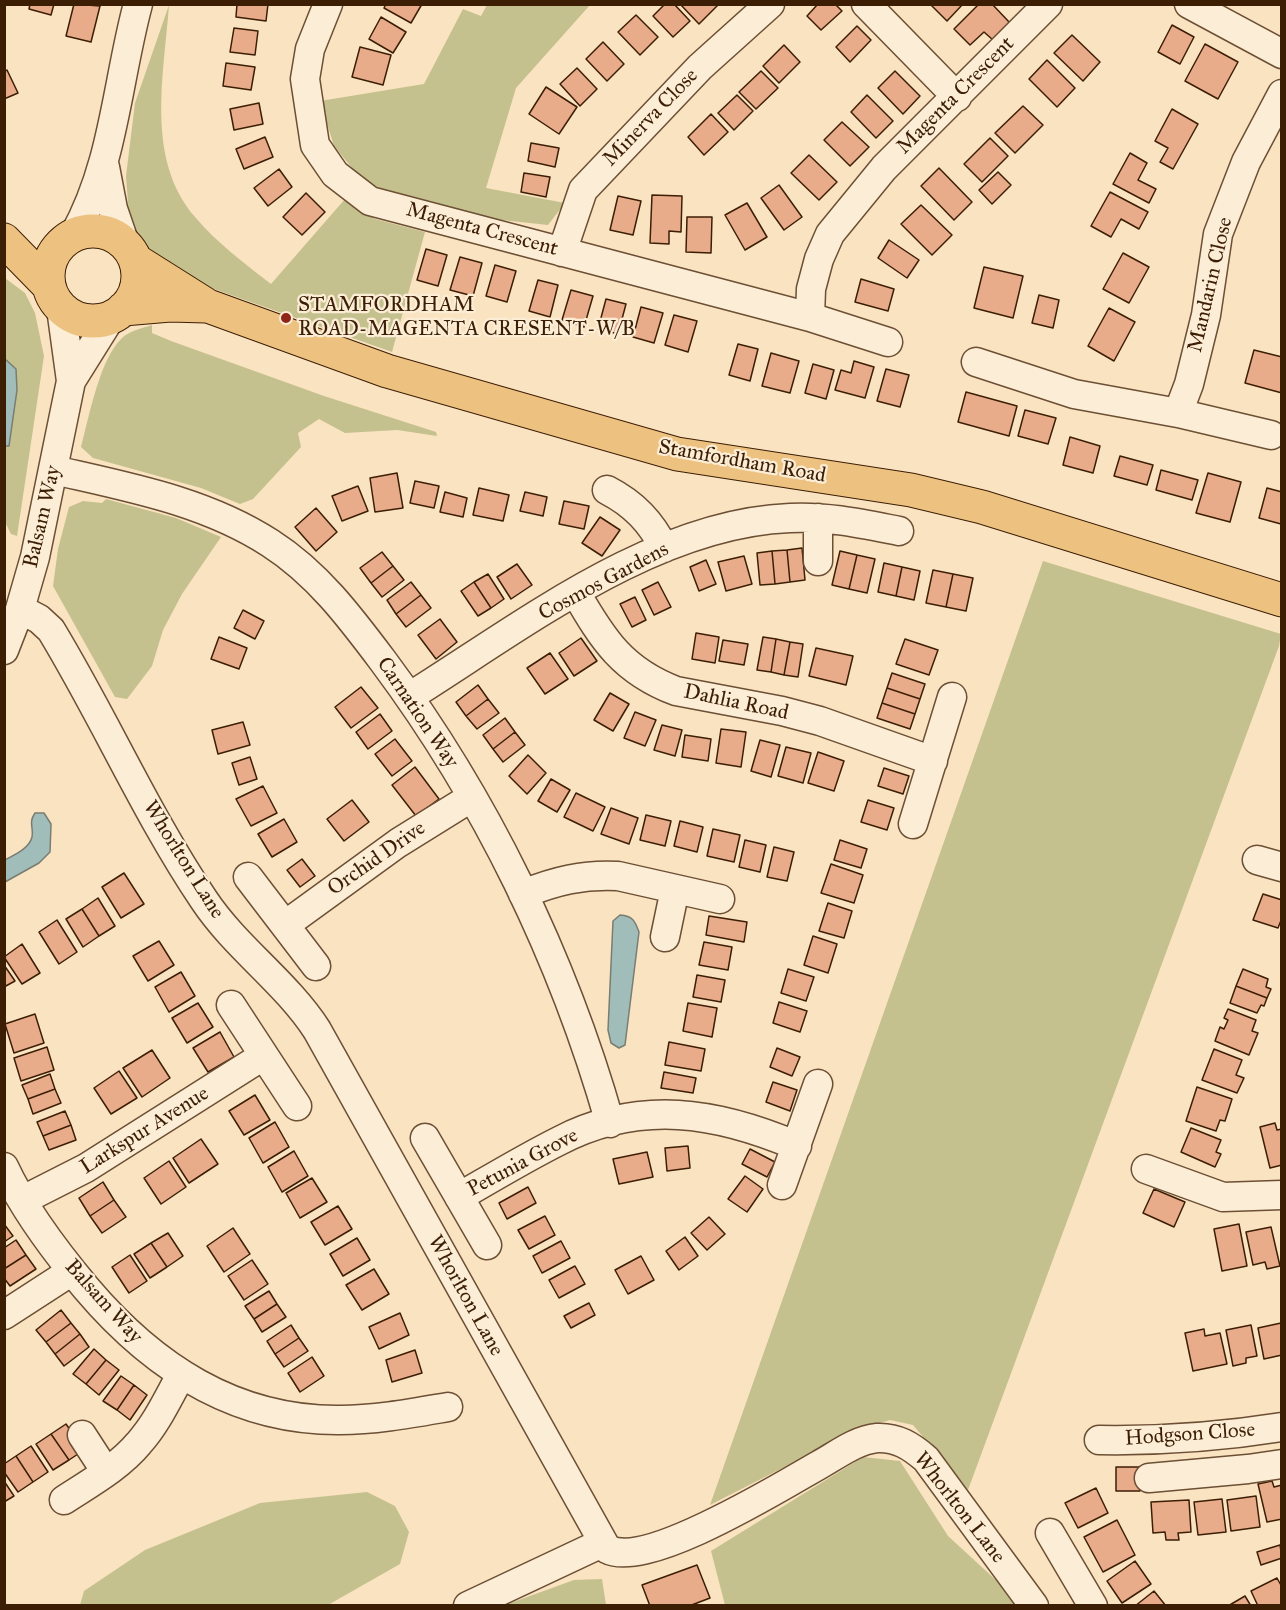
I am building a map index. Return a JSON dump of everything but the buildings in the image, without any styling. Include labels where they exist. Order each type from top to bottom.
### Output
[{"type":"main road","points":[[88,231],[103,232],[130,252],[137,286],[132,298],[117,313],[84,320],[72,316],[4,239],[70,238],[88,231]]},
{"type":"main road","points":[[55,297],[51,260],[70,238]]},
{"type":"main road","name":"Stamfordham Road","points":[[130,252],[208,306],[364,364],[639,444],[713,461],[945,497],[1080,535],[1281,600]]},
{"type":"main road","name":"Stamfordham Road","points":[[117,313],[170,305],[208,306]]},
{"type":"street","points":[[70,238],[105,165],[120,81],[138,4]]},
{"type":"street","name":"Magenta Crescent","points":[[328,4],[310,49],[304,79],[315,145],[334,174],[370,201],[810,317],[888,342]]},
{"type":"street","name":"Minerva Close","points":[[562,252],[583,190],[700,67],[770,4]]},
{"type":"street","points":[[866,4],[957,97]]},
{"type":"street","name":"Magenta Crescent","points":[[810,317],[811,289],[819,259],[830,234],[885,168],[1048,4]]},
{"type":"street","points":[[1189,4],[1281,54]]},
{"type":"street","name":"Mandarin Close","points":[[1178,413],[1189,384],[1206,315],[1218,234],[1246,162],[1281,94]]},
{"type":"street","points":[[105,165],[112,205],[130,252]]},
{"type":"street","name":"Balsam Way","points":[[4,650],[20,609],[35,557],[71,381],[55,297]]},
{"type":"street","name":"Balsam Way","points":[[71,381],[117,313]]},
{"type":"street","points":[[976,362],[1074,394],[1178,413],[1271,435]]},
{"type":"street","name":"Carnation Way","points":[[54,470],[185,503],[220,516],[270,543],[308,573],[339,604],[409,697],[472,797],[523,894],[571,1004],[610,1123]]},
{"type":"street","points":[[607,490],[640,512],[657,533],[664,548]]},
{"type":"street","name":"Cosmos Gardens","points":[[409,697],[576,593],[664,548],[738,525],[790,518],[818,518],[899,531]]},
{"type":"street","points":[[818,518],[818,561]]},
{"type":"street","name":"Dahlia Road","points":[[576,593],[609,646],[633,669],[660,685],[676,691],[783,711],[820,721],[933,761]]},
{"type":"street","name":"Whorlton Lane","points":[[20,609],[39,619],[51,630],[169,843],[204,901],[240,944],[303,1010],[317,1030],[602,1543],[613,1552],[625,1554],[667,1543],[753,1502],[861,1442],[887,1438],[906,1444],[926,1459],[1053,1589]]},
{"type":"street","points":[[913,824],[952,697]]},
{"type":"street","name":"Orchid Drive","points":[[285,925],[398,843],[472,797]]},
{"type":"street","points":[[523,894],[570,878],[605,875],[720,899]]},
{"type":"street","points":[[248,877],[316,966]]},
{"type":"street","points":[[665,937],[675,889]]},
{"type":"street","points":[[231,1005],[297,1106]]},
{"type":"street","name":"Larkspur Avenue","points":[[23,1200],[86,1168],[263,1056]]},
{"type":"street","points":[[782,1185],[818,1084]]},
{"type":"street","name":"Petunia Grove","points":[[459,1197],[560,1140],[610,1123],[648,1115],[704,1117],[753,1128],[797,1146]]},
{"type":"street","name":"Petunia Grove","points":[[425,1138],[487,1245]]},
{"type":"street","points":[[1146,1169],[1223,1197],[1281,1195]]},
{"type":"street","name":"Balsam Way","points":[[5,1171],[72,1271],[119,1325],[155,1357],[181,1375],[220,1395],[247,1405],[308,1418],[378,1418],[448,1407]]},
{"type":"street","points":[[4,1316],[72,1271]]},
{"type":"street","points":[[64,1500],[106,1472],[131,1451],[149,1431],[181,1375]]},
{"type":"street","name":"Hodgson Close","points":[[1099,1440],[1196,1439],[1281,1427]]},
{"type":"street","points":[[82,1435],[106,1472]]},
{"type":"street","name":"Hodgson Close","points":[[1149,1478],[1281,1464]]},
{"type":"street","points":[[1050,1533],[1053,1589],[1093,1605]]},
{"type":"street","points":[[468,1605],[602,1543]]},
{"type":"shaded area","points":[[169,5],[161,116],[163,143],[169,169],[179,194],[212,236],[271,284],[345,199],[375,219],[425,232],[392,352],[197,283],[147,252],[129,216],[126,176],[135,103]]},
{"type":"shaded area","points":[[487,5],[590,5],[516,88],[486,188],[565,203],[548,225],[492,219],[380,189],[357,174],[334,146],[320,101],[424,84],[463,9],[481,16]]},
{"type":"shaded area","points":[[5,278],[25,293],[35,313],[44,356],[17,536],[11,534],[5,522],[4,446],[9,445],[16,369],[5,359]]},
{"type":"shaded area","points":[[152,325],[152,333],[171,341],[324,396],[436,432],[437,436],[397,430],[345,433],[319,419],[298,433],[301,447],[253,499],[240,504],[201,488],[93,458],[81,447],[96,389],[107,359],[122,338]]},
{"type":"shaded area","points":[[106,499],[176,518],[221,537],[182,594],[163,630],[152,666],[127,699],[115,697],[53,586],[58,549],[69,507],[83,501],[102,503]]},
{"type":"shaded area","points":[[1043,561],[1281,634],[1279,646],[968,1490],[913,1425],[890,1420],[859,1429],[710,1505]]},
{"type":"shaded area","points":[[863,1457],[900,1461],[948,1536],[997,1581],[1014,1605],[725,1605],[711,1551]]},
{"type":"shaded area","points":[[367,1492],[395,1506],[409,1532],[400,1564],[328,1605],[80,1605],[84,1591],[145,1550],[260,1503]]},
{"type":"shaded area","points":[[602,1579],[606,1605],[505,1605],[574,1580]]},
{"type":"water","points":[[5,359],[16,369],[17,390],[9,446],[5,446]]},
{"type":"water","points":[[35,813],[44,813],[51,824],[50,852],[39,863],[5,882],[5,860],[28,845],[32,837],[32,820]]},
{"type":"water","points":[[620,915],[633,920],[639,932],[625,1045],[619,1048],[611,1043],[608,1030],[613,921]]},
{"type":"place","name":"STAMFORDHAM ROAD-MAGENTA CRESENT-W/B","points":[[286,318]]}]
